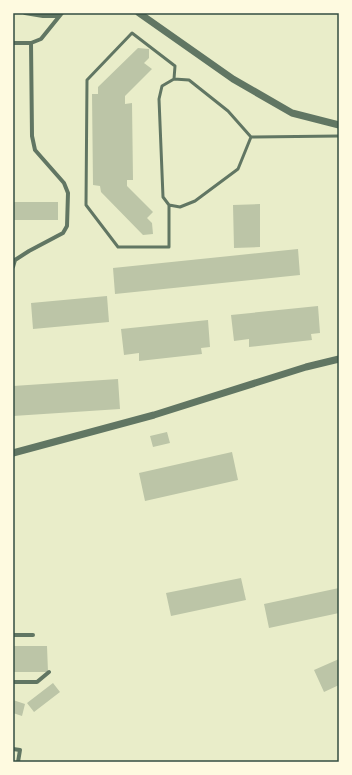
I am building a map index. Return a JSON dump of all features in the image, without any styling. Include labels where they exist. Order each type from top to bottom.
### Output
[{"type":"street","points":[[25,13],[43,16],[60,14]]},
{"type":"street","points":[[139,13],[234,79],[292,113],[339,125]]},
{"type":"street","points":[[13,43],[31,43],[41,39],[60,14]]},
{"type":"street","points":[[13,267],[15,260],[63,233],[67,226],[68,193],[64,183],[35,150],[32,136],[31,43]]},
{"type":"street","points":[[13,453],[154,415],[306,367],[339,359]]},
{"type":"street","points":[[13,635],[33,635]]},
{"type":"street","points":[[13,682],[37,682],[49,672]]},
{"type":"street","points":[[13,749],[20,750],[18,762]]},
{"type":"lane","points":[[174,79],[174,66],[132,33],[87,80],[86,205],[118,248],[169,247],[169,205],[163,197],[159,99],[162,86],[174,79],[189,80],[228,111],[251,137],[339,136]]},
{"type":"lane","points":[[169,205],[180,207],[195,201],[238,169],[251,137]]},
{"type":"building","points":[[138,48],[149,49],[149,58],[144,63],[152,69],[125,96],[125,104],[132,103],[133,180],[127,180],[127,186],[153,212],[147,218],[152,223],[153,234],[143,235],[101,192],[100,186],[93,185],[92,94],[98,94],[98,87]]},
{"type":"building","points":[[13,202],[58,202],[58,220],[13,220]]},
{"type":"building","points":[[260,204],[260,247],[234,248],[233,205]]},
{"type":"building","points":[[298,249],[300,275],[115,294],[113,268]]},
{"type":"building","points":[[107,296],[109,322],[33,329],[31,303]]},
{"type":"building","points":[[318,306],[320,333],[311,334],[312,340],[249,347],[249,339],[234,341],[231,315]]},
{"type":"building","points":[[208,320],[210,347],[201,348],[202,354],[139,361],[139,353],[124,355],[121,329]]},
{"type":"building","points":[[118,379],[120,409],[13,416],[13,386]]},
{"type":"building","points":[[167,432],[170,443],[153,447],[150,436]]},
{"type":"building","points":[[232,452],[238,480],[145,501],[139,473]]},
{"type":"building","points":[[241,578],[246,600],[171,616],[166,593]]},
{"type":"building","points":[[339,588],[339,613],[269,628],[264,604]]},
{"type":"building","points":[[13,646],[47,646],[48,672],[13,672]]},
{"type":"building","points":[[339,659],[339,685],[324,692],[314,670]]},
{"type":"building","points":[[53,683],[60,692],[34,712],[27,703]]},
{"type":"building","points":[[13,700],[25,704],[22,716],[13,713]]}]
